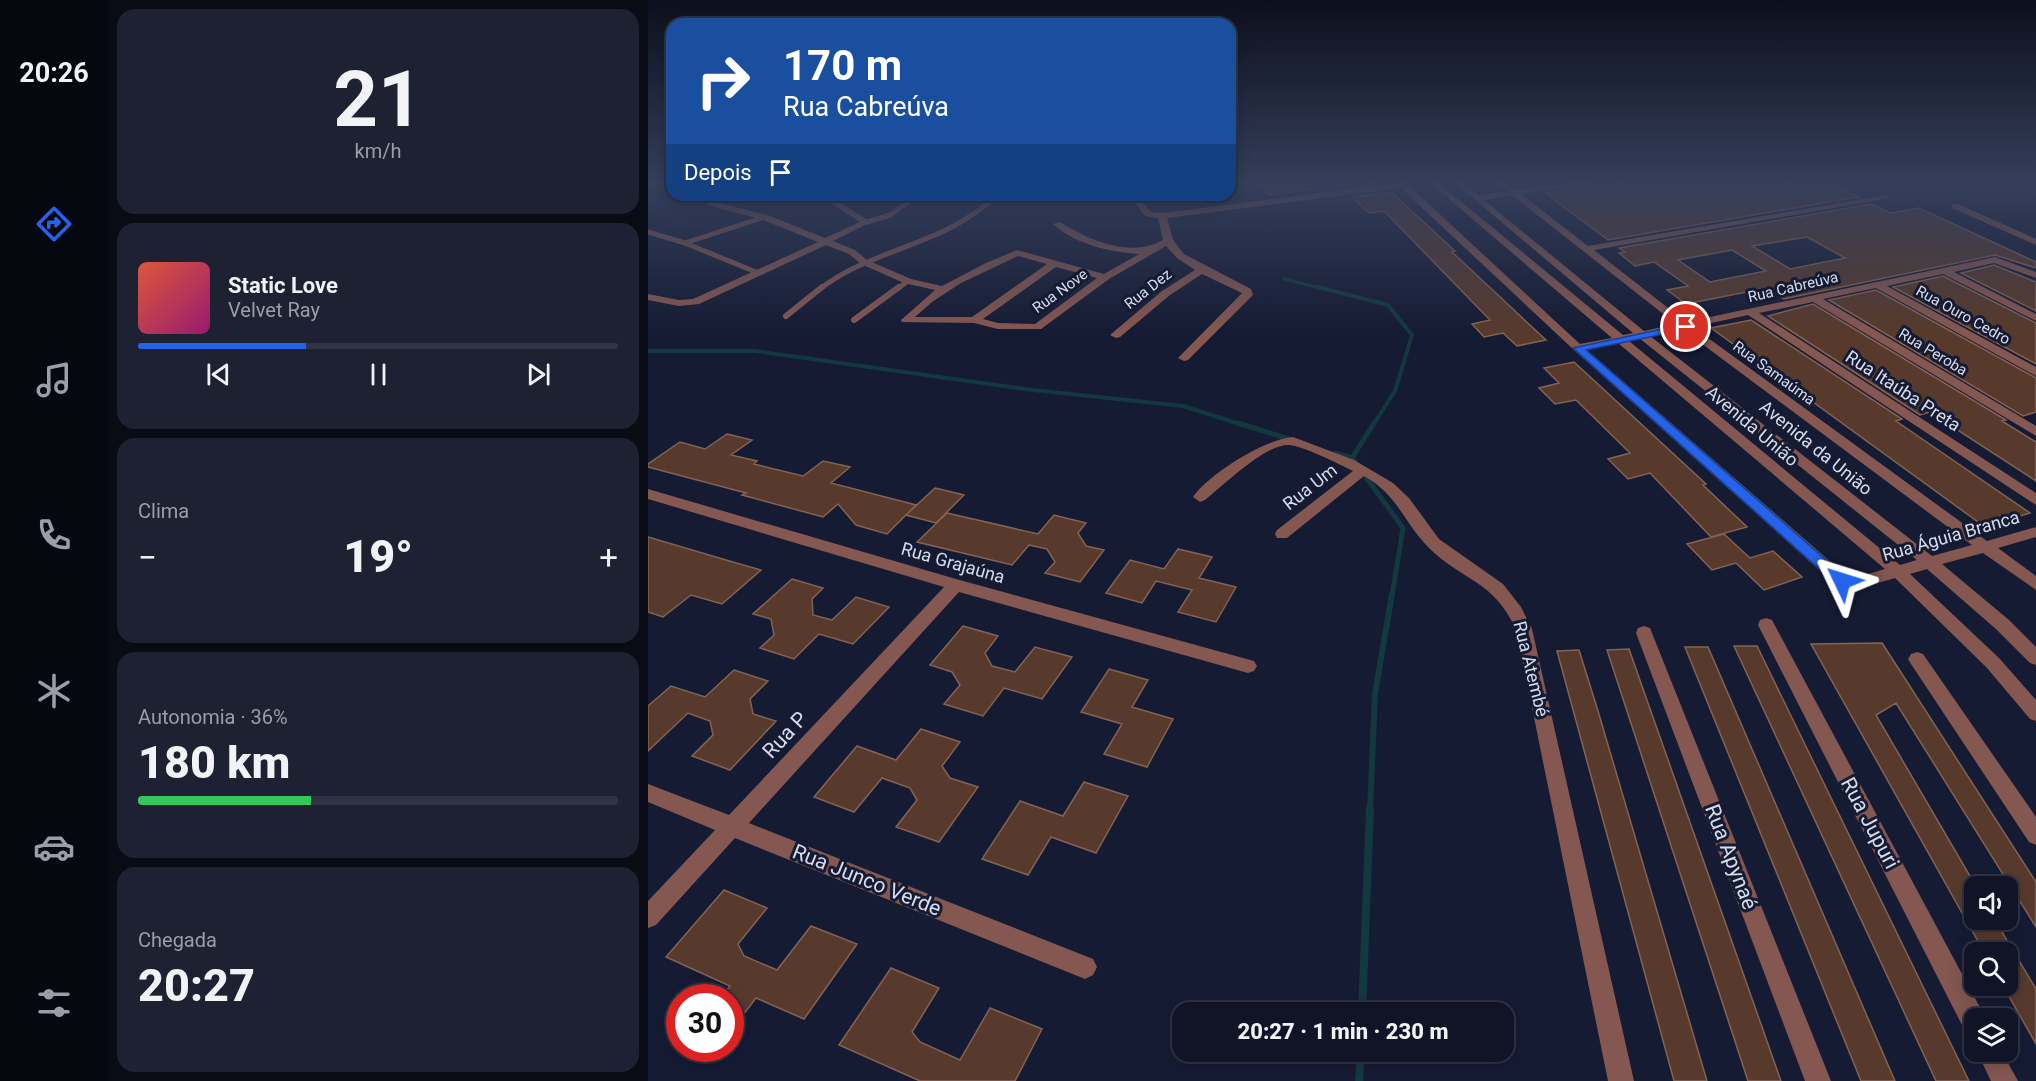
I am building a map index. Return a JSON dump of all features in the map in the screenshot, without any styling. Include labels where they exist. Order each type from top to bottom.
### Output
[{"type":"street","points":[[797,231],[852,252],[864,262],[908,281],[947,290]]},
{"type":"street","points":[[648,297],[689,303],[847,231]]},
{"type":"street","points":[[1068,231],[1076,237],[1115,249],[1151,250]]},
{"type":"street","points":[[1166,231],[1168,241],[1201,270],[1247,291],[1248,295],[1184,358]]},
{"type":"street","points":[[1459,231],[1578,348]]},
{"type":"street","name":"Avenida União","points":[[1487,231],[1898,572],[1993,663],[2036,712]]},
{"type":"street","name":"Avenida da União","points":[[1518,231],[1642,335],[1929,562],[2002,625],[2036,658]]},
{"type":"street","name":"Rua Samaúma","points":[[1564,231],[1686,327],[2036,584]]},
{"type":"street","points":[[1586,249],[1689,231]]},
{"type":"street","points":[[2012,231],[2036,242]]},
{"type":"street","name":"Rua Nove","points":[[974,320],[998,326],[1032,328],[1044,323],[1105,277],[1168,241]]},
{"type":"street","points":[[1055,263],[974,320],[911,321],[907,318],[947,290],[1012,254],[1023,253],[1105,277]]},
{"type":"street","name":"Rua Cabreúva","points":[[1578,348],[1995,260],[2015,265],[2036,275]]},
{"type":"street","name":"Rua Dez","points":[[1116,335],[1166,293],[1201,270]]},
{"type":"street","points":[[1943,270],[2036,318]]},
{"type":"street","name":"Rua Ouro Cedro","points":[[1876,284],[2036,372]]},
{"type":"street","name":"Rua Peroba","points":[[1814,298],[2036,432]]},
{"type":"street","name":"Rua Itaúba Preta","points":[[1750,312],[2036,500]]},
{"type":"street","name":"Rua Águia Branca","points":[[1578,348],[1842,581],[1854,584],[2036,532]]},
{"type":"street","name":"Rua Atembé","points":[[1200,497],[1257,453],[1286,440],[1362,471],[1398,494],[1427,538],[1443,552],[1498,586],[1517,613],[1524,629],[1621,1081]]},
{"type":"street","name":"Rua Um","points":[[1282,534],[1362,471]]},
{"type":"street","name":"Rua Grajaúna","points":[[648,494],[956,585],[1248,666]]},
{"type":"street","name":"Rua P","points":[[648,916],[956,585]]},
{"type":"street","name":"Rua Jupuri","points":[[1767,625],[1967,1008]]},
{"type":"street","name":"Rua Apynaé","points":[[1644,633],[1818,1081]]},
{"type":"street","points":[[1917,659],[2036,835]]},
{"type":"street","name":"Rua Junco Verde","points":[[648,793],[1085,967]]},
{"type":"street","points":[[1995,1062],[2005,1081]]},
{"type":"lane","points":[[685,243],[720,231]]},
{"type":"lane","points":[[786,316],[812,293],[864,262],[942,231]]},
{"type":"lane","points":[[648,232],[685,243],[756,272]]},
{"type":"lane","points":[[854,320],[908,281]]},
{"type":"building","points":[[1404,231],[1434,231],[1455,251],[1452,252],[1546,340],[1517,346],[1503,333],[1484,337],[1472,324],[1490,320]]},
{"type":"building","points":[[1597,231],[1658,231],[1608,240]]},
{"type":"building","points":[[1714,231],[1970,231],[2036,262],[2036,268],[1995,255],[1784,299],[1767,288],[1686,304],[1667,290],[1688,286],[1654,262],[1635,266],[1619,253],[1625,252],[1619,248]],"holes":[[[1807,237],[1845,258],[1790,269],[1752,246]],[[1732,250],[1766,271],[1710,282],[1678,260]]]},
{"type":"building","points":[[1994,265],[2036,282],[2036,311],[1961,273]]},
{"type":"building","points":[[1943,276],[2036,323],[2036,364],[1893,287]]},
{"type":"building","points":[[1876,290],[2036,378],[2036,412],[2023,416],[1829,300]]},
{"type":"building","points":[[1813,304],[2006,420],[2002,421],[2036,442],[2036,481],[1930,412],[1920,415],[1768,316]]},
{"type":"building","points":[[1751,320],[1902,419],[1896,421],[2030,513],[1985,527],[1711,328]]},
{"type":"building","points":[[1574,362],[1706,484],[1703,485],[1747,527],[1711,537],[1650,473],[1628,479],[1608,459],[1630,453],[1576,400],[1555,404],[1539,388],[1559,383],[1544,368]]},
{"type":"building","points":[[727,434],[752,440],[731,455],[757,461],[754,464],[803,476],[823,461],[850,467],[831,483],[916,505],[887,534],[856,525],[838,504],[823,517],[742,495],[746,493],[648,467],[648,464],[680,442],[705,449]]},
{"type":"building","points":[[935,488],[964,495],[936,523],[906,515]]},
{"type":"building","points":[[947,513],[1038,534],[1054,515],[1086,523],[1078,533],[1086,546],[1104,550],[1080,582],[1045,573],[1055,562],[1047,549],[1029,545],[1012,565],[917,542]]},
{"type":"building","points":[[1724,534],[1750,558],[1773,551],[1802,577],[1764,590],[1736,563],[1712,570],[1687,544]]},
{"type":"building","points":[[648,537],[761,570],[722,604],[691,595],[663,617],[648,612]]},
{"type":"building","points":[[1178,549],[1212,557],[1199,578],[1236,587],[1216,622],[1178,612],[1192,590],[1156,581],[1142,603],[1106,593],[1130,560],[1164,569]]},
{"type":"building","points":[[792,579],[823,588],[812,599],[813,615],[832,620],[856,597],[889,607],[853,644],[819,634],[794,659],[760,648],[774,635],[771,619],[753,614]]},
{"type":"building","points":[[963,626],[998,636],[985,653],[992,666],[1015,672],[1035,647],[1072,657],[1042,699],[1004,688],[983,716],[944,704],[960,685],[952,672],[930,665]]},
{"type":"building","points":[[1882,643],[2036,882],[2036,927],[2018,898],[2018,876],[2004,876],[1896,703],[1876,715],[1970,876],[1964,876],[1964,916],[1811,644]]},
{"type":"building","points":[[1734,646],[1757,646],[1969,1081],[1936,1081]]},
{"type":"building","points":[[1685,647],[1708,647],[1895,1081],[1861,1081]]},
{"type":"building","points":[[1629,649],[1781,1081],[1748,1081],[1607,650]]},
{"type":"building","points":[[1579,650],[1707,1081],[1674,1081],[1557,651]]},
{"type":"building","points":[[1109,669],[1148,680],[1132,707],[1173,719],[1147,767],[1104,754],[1122,724],[1081,712]]},
{"type":"building","points":[[734,670],[768,681],[750,699],[753,714],[776,721],[730,770],[692,756],[713,735],[710,721],[688,713],[648,751],[648,706],[671,686],[705,697]]},
{"type":"building","points":[[921,729],[960,742],[942,766],[950,778],[978,787],[939,842],[896,827],[917,800],[910,788],[882,778],[854,812],[814,797],[857,746],[896,760]]},
{"type":"building","points":[[1084,782],[1128,796],[1096,853],[1051,837],[1028,875],[982,859],[1020,801],[1063,816]]},
{"type":"building","points":[[724,890],[767,908],[738,944],[744,956],[777,970],[811,926],[857,944],[804,1019],[756,998],[744,1014],[744,984],[726,984],[666,957]]},
{"type":"building","points":[[1972,930],[2001,930],[2008,942],[1978,942]]},
{"type":"building","points":[[2018,959],[2036,989],[2036,1044],[2018,1012],[2018,1008],[2016,1008],[2009,996],[2018,996]]},
{"type":"building","points":[[891,968],[939,988],[912,1032],[920,1042],[960,1060],[990,1008],[1042,1029],[1015,1081],[920,1081],[839,1045]]},
{"type":"waterway","points":[[1284,279],[1324,289]]},
{"type":"waterway","points":[[1318,287],[1388,305],[1412,335],[1395,391],[1373,425]]},
{"type":"waterway","points":[[648,351],[755,351],[1033,390],[1183,406],[1243,425]]},
{"type":"waterway","points":[[1238,423],[1292,440]]},
{"type":"waterway","points":[[1352,458],[1374,423]]},
{"type":"waterway","points":[[1335,453],[1352,458]]},
{"type":"waterway","points":[[1352,458],[1357,465]]},
{"type":"waterway","points":[[1363,473],[1403,528],[1392,596]]},
{"type":"waterway","points":[[1370,811],[1375,694],[1392,594]]},
{"type":"waterway","points":[[1362,1002],[1370,809]]},
{"type":"waterway","points":[[1359,1081],[1360,1062]]},
{"type":"route","points":[[1686,327],[1578,348],[1842,581]]}]
